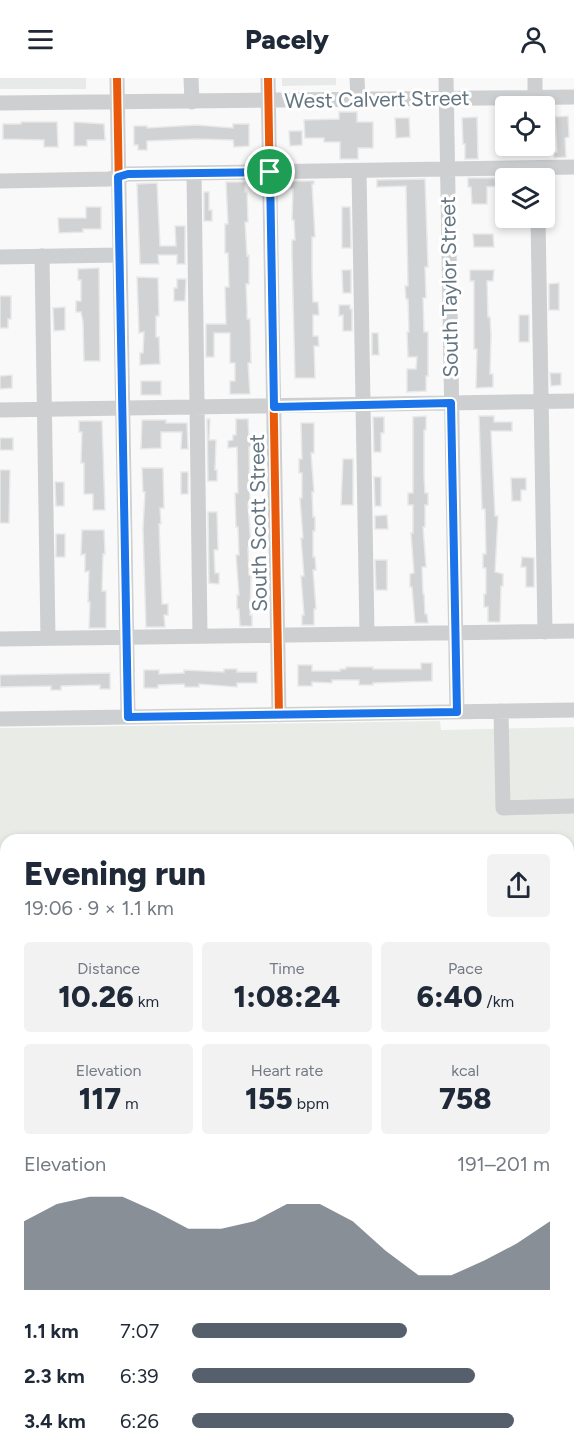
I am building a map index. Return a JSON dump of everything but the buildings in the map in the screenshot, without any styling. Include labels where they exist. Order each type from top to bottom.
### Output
[{"type":"street","points":[[117,78],[128,717]]},
{"type":"street","points":[[191,78],[192,102]]},
{"type":"street","name":"South Scott Street","points":[[268,78],[279,715]]},
{"type":"street","points":[[357,78],[358,99]]},
{"type":"street","name":"South Taylor Street","points":[[446,78],[457,712]]},
{"type":"street","points":[[535,78],[535,96]]},
{"type":"street","name":"West Calvert Street","points":[[0,103],[495,97]]},
{"type":"street","name":"West Calvert Street","points":[[555,97],[574,97]]},
{"type":"street","points":[[555,170],[574,167]]},
{"type":"street","points":[[0,181],[109,179],[128,174],[447,170],[495,172]]},
{"type":"street","points":[[358,171],[367,634]]},
{"type":"street","points":[[194,174],[200,636]]},
{"type":"street","points":[[538,228],[545,632]]},
{"type":"street","points":[[0,257],[120,255]]},
{"type":"street","points":[[42,256],[48,638]]},
{"type":"street","points":[[0,410],[574,401]]},
{"type":"street","points":[[0,639],[574,631]]},
{"type":"street","points":[[0,718],[574,710]]},
{"type":"street","points":[[501,711],[503,808],[574,806]]},
{"type":"shaded area","points":[[0,78],[86,78],[86,89],[0,89]]},
{"type":"shaded area","points":[[282,78],[336,78],[336,85],[282,86]]},
{"type":"shaded area","points":[[440,721],[441,730],[574,727],[574,834],[0,834],[0,728]]},
{"type":"cycle path","points":[[117,78],[128,717]]},
{"type":"cycle path","points":[[268,78],[279,715]]},
{"type":"route","points":[[270,172],[274,407],[451,403],[457,712],[128,717],[118,177],[128,174],[270,172]]}]
